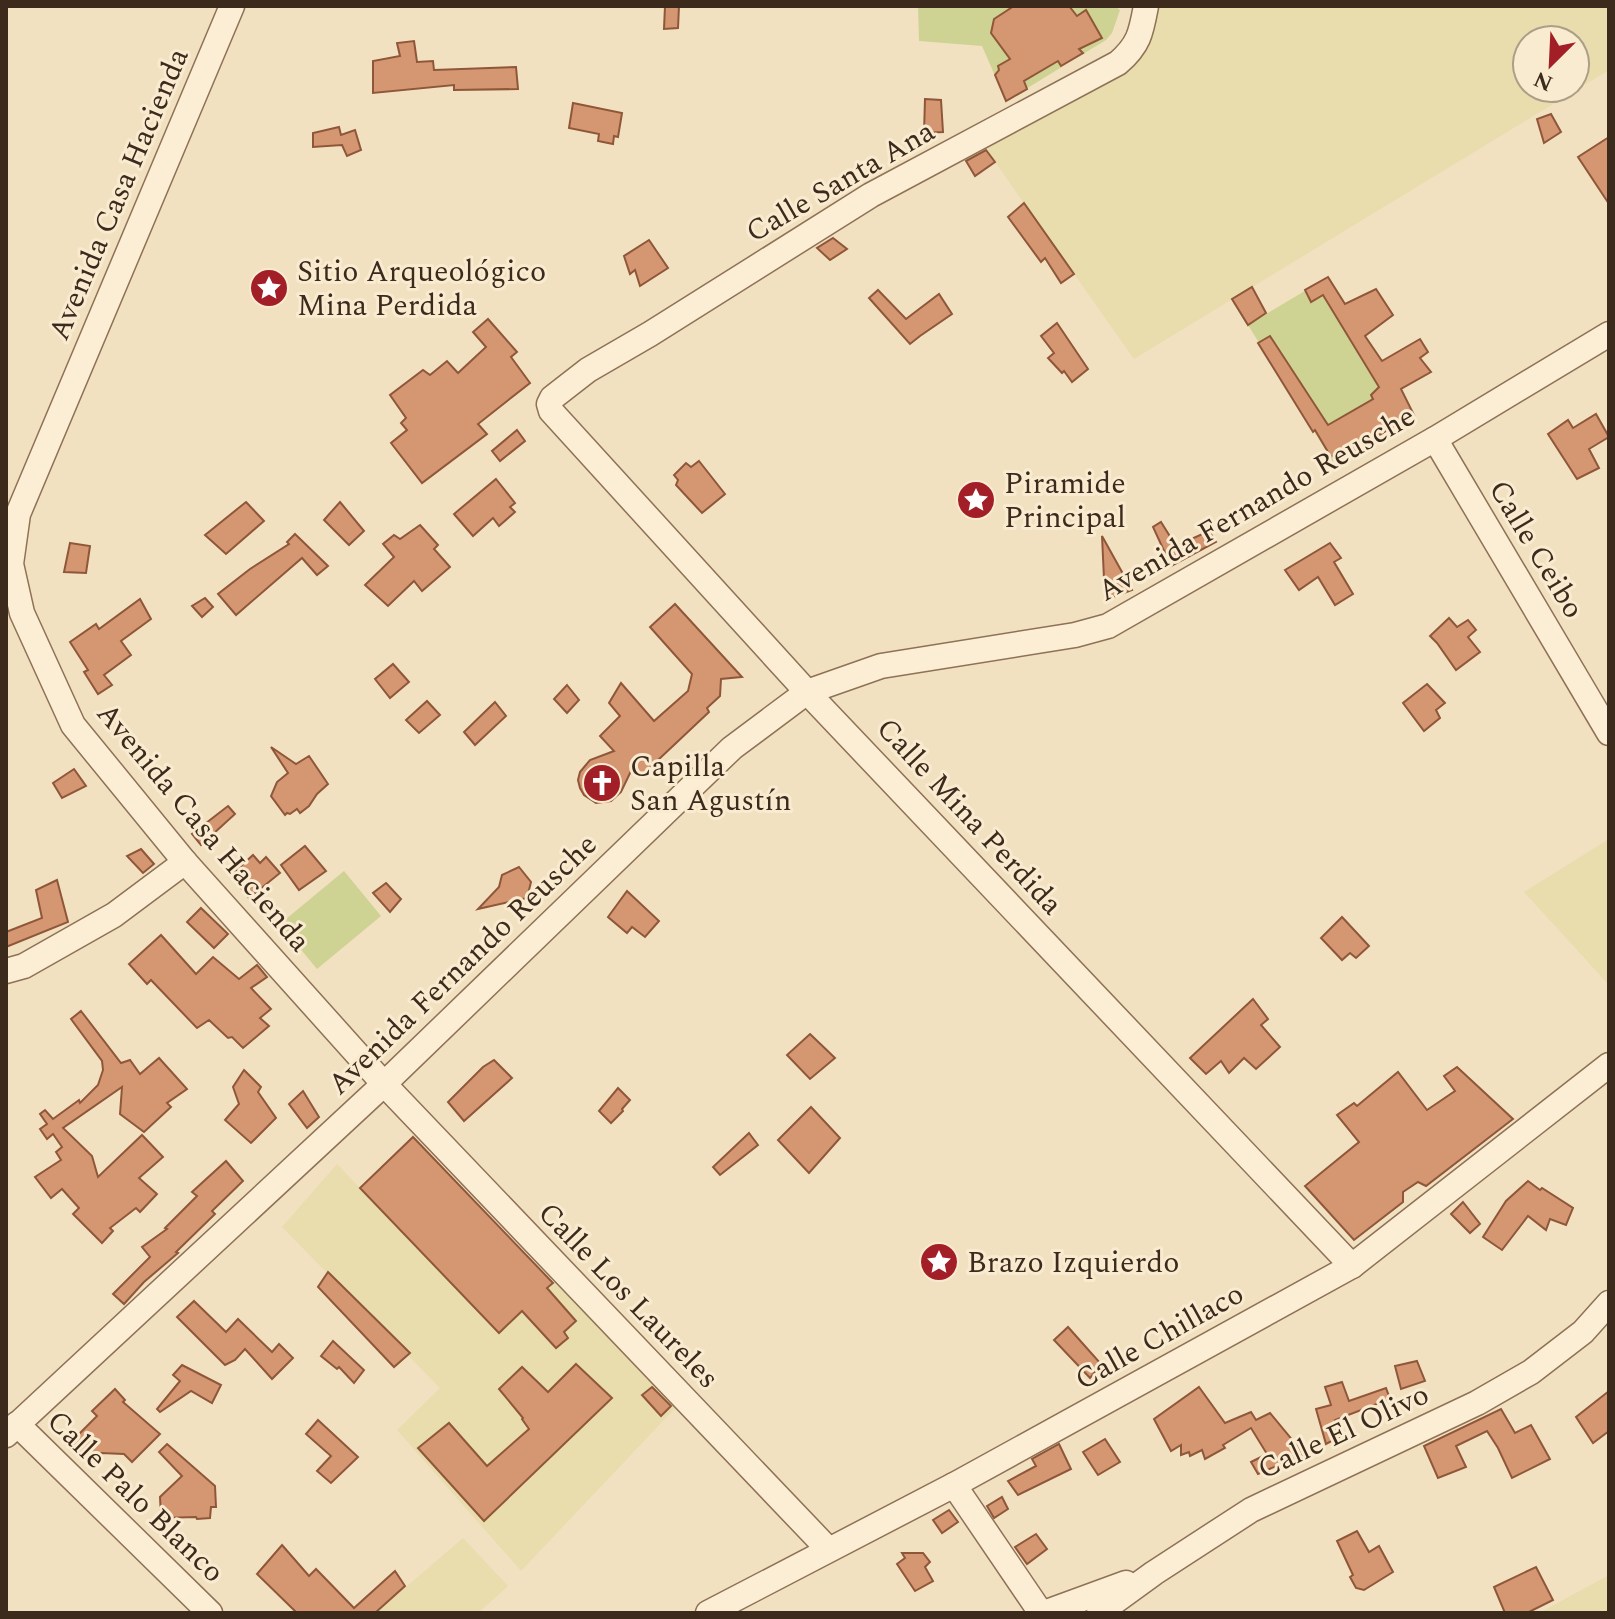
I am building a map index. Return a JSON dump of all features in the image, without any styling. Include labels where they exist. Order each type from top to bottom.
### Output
[{"type":"street","name":"Avenida Casa Hacienda","points":[[232,6],[18,514],[11,564],[22,613],[73,725],[185,862],[384,1084]]},
{"type":"street","name":"Calle Santa Ana","points":[[549,404],[552,398],[588,370],[871,195],[1118,63],[1131,51],[1142,30],[1146,6]]},
{"type":"street","name":"Avenida Fernando Reusche","points":[[12,1429],[384,1084],[732,748],[807,692],[881,666],[1075,635],[1108,626],[1435,439],[1609,334]]},
{"type":"street","name":"Calle Mina Perdida","points":[[549,404],[551,411],[807,692],[1352,1266]]},
{"type":"street","name":"Calle Ceibo","points":[[1435,439],[1609,733]]},
{"type":"street","points":[[6,971],[24,966],[114,915],[185,862]]},
{"type":"street","name":"Calle Chillaco","points":[[708,1613],[954,1485],[1352,1266],[1609,1065]]},
{"type":"street","name":"Calle Los Laureles","points":[[384,1084],[828,1549]]},
{"type":"street","name":"Calle El Olivo","points":[[1099,1613],[1251,1510],[1477,1403],[1531,1372],[1583,1332],[1609,1303]]},
{"type":"street","name":"Calle Palo Blanco","points":[[12,1429],[210,1613]]},
{"type":"street","points":[[954,1485],[1043,1613],[1154,1573]]},
{"type":"shaded area","points":[[1156,6],[1609,6],[1609,70],[1591,81],[1591,24],[1511,24],[1511,104],[1553,104],[1134,359],[983,145],[1120,74]]},
{"type":"shaded area","points":[[1609,839],[1609,985],[1524,892]]},
{"type":"shaded area","points":[[337,1164],[499,1333],[559,1277],[681,1402],[521,1571],[397,1430],[440,1388],[282,1227]]},
{"type":"shaded area","points":[[463,1538],[508,1586],[478,1613],[376,1613]]},
{"type":"shaded area","points":[[1609,1575],[1609,1613],[1539,1613]]},
{"type":"green space","points":[[918,6],[1115,6],[1120,10],[1112,33],[1106,40],[1006,101],[982,46],[919,41]]},
{"type":"green space","points":[[1328,277],[1414,415],[1333,462],[1248,325]]},
{"type":"green space","points":[[344,871],[381,916],[317,969],[280,924]]},
{"type":"building","points":[[665,6],[679,6],[678,28],[664,29]]},
{"type":"building","points":[[1014,6],[1069,6],[1077,16],[1086,10],[1102,38],[1079,49],[1083,53],[1061,66],[1058,61],[1024,81],[1027,89],[1006,101],[995,75],[998,66],[1010,59],[991,33],[994,19]]},
{"type":"building","points":[[414,41],[417,62],[433,61],[434,70],[516,67],[518,89],[454,90],[454,85],[373,93],[373,61],[400,56],[397,43]]},
{"type":"building","points":[[925,99],[941,100],[943,132],[924,133]]},
{"type":"building","points":[[573,103],[622,113],[618,137],[614,136],[613,144],[598,141],[599,134],[569,128]]},
{"type":"building","points":[[1551,114],[1561,132],[1544,143],[1537,119]]},
{"type":"building","points":[[339,127],[341,135],[355,130],[361,150],[347,156],[342,145],[313,147],[313,133]]},
{"type":"building","points":[[1609,137],[1609,204],[1578,157]]},
{"type":"building","points":[[986,150],[995,162],[975,176],[966,161]]},
{"type":"building","points":[[1024,203],[1074,274],[1061,283],[1045,258],[1041,262],[1008,217]]},
{"type":"building","points":[[833,238],[847,249],[830,260],[817,248]]},
{"type":"building","points":[[649,240],[668,268],[640,286],[635,270],[630,274],[624,256]]},
{"type":"building","points":[[1328,277],[1345,304],[1376,289],[1393,315],[1365,336],[1382,361],[1420,339],[1428,352],[1420,358],[1431,372],[1401,389],[1414,415],[1337,460],[1334,455],[1331,457],[1315,430],[1313,432],[1258,343],[1270,336],[1328,425],[1373,399],[1371,395],[1379,387],[1323,295],[1311,302],[1305,290]]},
{"type":"building","points":[[1252,287],[1266,313],[1248,325],[1232,299]]},
{"type":"building","points":[[878,290],[906,319],[939,294],[952,314],[910,344],[869,298]]},
{"type":"building","points":[[488,319],[517,352],[511,357],[530,383],[478,424],[487,434],[422,483],[391,443],[407,430],[401,423],[406,418],[390,395],[423,370],[430,375],[447,361],[458,373],[486,347],[473,332]]},
{"type":"building","points":[[1057,323],[1088,369],[1072,382],[1048,358],[1054,353],[1041,336]]},
{"type":"building","points":[[1596,414],[1609,437],[1589,449],[1599,468],[1577,479],[1548,434],[1568,420],[1573,428]]},
{"type":"building","points":[[517,430],[525,441],[500,461],[492,451]]},
{"type":"building","points":[[699,461],[725,494],[702,513],[676,485],[678,480],[674,475],[686,463],[691,467]]},
{"type":"building","points":[[496,479],[515,503],[510,507],[515,512],[499,526],[493,518],[473,536],[454,514]]},
{"type":"building","points":[[246,502],[264,521],[226,554],[205,535]]},
{"type":"building","points":[[340,502],[364,531],[349,545],[324,520]]},
{"type":"building","points":[[1161,522],[1176,546],[1209,531],[1216,542],[1171,566],[1153,527]]},
{"type":"building","points":[[420,525],[438,545],[434,549],[450,567],[422,591],[414,581],[388,606],[365,585],[394,557],[383,544],[394,535],[400,539]]},
{"type":"building","points":[[295,534],[328,566],[317,575],[302,558],[236,615],[218,594],[289,544],[287,542]]},
{"type":"building","points":[[1102,536],[1132,590],[1105,600]]},
{"type":"building","points":[[70,543],[90,546],[86,573],[64,572]]},
{"type":"building","points":[[1330,543],[1341,558],[1334,562],[1353,594],[1335,605],[1318,577],[1299,590],[1285,570]]},
{"type":"building","points":[[205,598],[213,607],[202,617],[192,606]]},
{"type":"building","points":[[140,599],[151,619],[121,641],[131,655],[104,675],[112,685],[98,694],[84,672],[88,670],[70,642],[96,624],[99,629]]},
{"type":"building","points":[[675,604],[742,677],[721,679],[720,696],[707,708],[709,712],[640,777],[632,769],[621,792],[611,801],[596,803],[584,795],[578,780],[580,772],[590,760],[614,751],[600,736],[620,716],[609,703],[621,683],[654,721],[688,691],[692,674],[650,627]]},
{"type":"building","points":[[1449,618],[1457,627],[1468,620],[1476,630],[1468,637],[1480,652],[1456,670],[1430,636]]},
{"type":"building","points":[[393,664],[409,682],[390,698],[375,679]]},
{"type":"building","points":[[1427,684],[1445,703],[1436,710],[1440,718],[1424,731],[1403,703]]},
{"type":"building","points":[[567,685],[579,700],[567,713],[554,699]]},
{"type":"building","points":[[427,701],[440,715],[419,733],[406,720]]},
{"type":"building","points":[[495,702],[506,716],[475,745],[464,732]]},
{"type":"building","points":[[271,747],[296,764],[309,756],[328,784],[300,813],[297,809],[285,815],[271,796],[277,782],[288,773]]},
{"type":"building","points":[[74,769],[86,786],[62,798],[53,783]]},
{"type":"building","points":[[228,806],[235,814],[201,845],[192,834]]},
{"type":"building","points":[[305,846],[326,871],[299,890],[281,865]]},
{"type":"building","points":[[141,849],[154,864],[143,873],[127,856]]},
{"type":"building","points":[[253,855],[260,863],[266,857],[280,873],[249,898],[231,875]]},
{"type":"building","points":[[519,867],[531,882],[527,898],[478,909],[499,887],[502,875]]},
{"type":"building","points":[[57,880],[68,922],[6,947],[6,932],[42,918],[36,890]]},
{"type":"building","points":[[386,883],[401,899],[390,912],[373,893]]},
{"type":"building","points":[[627,891],[659,921],[645,937],[632,927],[627,933],[608,917]]},
{"type":"building","points":[[201,908],[228,934],[214,948],[187,922]]},
{"type":"building","points":[[1342,917],[1369,946],[1356,958],[1350,953],[1342,960],[1321,938]]},
{"type":"building","points":[[161,935],[196,974],[213,957],[239,979],[257,965],[267,977],[251,988],[271,1009],[260,1018],[269,1026],[243,1048],[209,1020],[197,1028],[151,980],[147,984],[129,964]]},
{"type":"building","points":[[1253,999],[1268,1019],[1261,1025],[1280,1047],[1256,1069],[1244,1058],[1229,1073],[1221,1061],[1206,1074],[1190,1058]]},
{"type":"building","points":[[81,1011],[121,1063],[130,1060],[140,1074],[159,1058],[187,1089],[167,1103],[171,1107],[144,1132],[120,1114],[122,1087],[63,1128],[92,1156],[98,1177],[142,1135],[163,1157],[139,1178],[157,1194],[140,1212],[136,1208],[110,1228],[113,1231],[102,1243],[73,1214],[79,1208],[62,1189],[51,1198],[35,1177],[61,1160],[56,1152],[62,1147],[53,1134],[47,1139],[40,1129],[47,1124],[40,1114],[45,1110],[53,1119],[79,1100],[80,1103],[98,1085],[103,1070],[102,1061],[71,1019]]},
{"type":"building","points":[[810,1034],[835,1058],[810,1079],[787,1055]]},
{"type":"building","points":[[494,1060],[512,1078],[464,1121],[448,1102]]},
{"type":"building","points":[[1457,1067],[1513,1119],[1426,1186],[1418,1182],[1403,1192],[1403,1202],[1354,1240],[1305,1186],[1359,1142],[1337,1115],[1354,1103],[1357,1106],[1398,1072],[1427,1110],[1455,1091],[1444,1076]]},
{"type":"building","points":[[244,1070],[261,1087],[258,1092],[276,1118],[251,1143],[225,1120],[239,1104],[233,1087]]},
{"type":"building","points":[[618,1088],[630,1100],[611,1123],[599,1111]]},
{"type":"building","points":[[303,1091],[319,1117],[307,1128],[289,1104]]},
{"type":"building","points":[[811,1107],[840,1138],[809,1173],[778,1140]]},
{"type":"building","points":[[749,1133],[758,1145],[720,1175],[713,1167]]},
{"type":"building","points":[[413,1137],[553,1283],[547,1288],[576,1321],[564,1332],[568,1338],[556,1348],[522,1311],[499,1333],[360,1188]]},
{"type":"building","points":[[226,1161],[243,1181],[212,1211],[215,1214],[178,1253],[124,1304],[113,1294],[150,1257],[142,1247],[167,1229],[197,1196],[192,1192]]},
{"type":"building","points":[[1528,1181],[1573,1208],[1566,1225],[1550,1219],[1546,1230],[1528,1216],[1502,1250],[1483,1237],[1506,1201]]},
{"type":"building","points":[[1463,1202],[1480,1224],[1470,1233],[1451,1214]]},
{"type":"building","points":[[328,1272],[410,1353],[394,1367],[318,1287]]},
{"type":"building","points":[[194,1301],[226,1332],[238,1319],[272,1352],[279,1344],[293,1358],[272,1379],[245,1349],[225,1365],[177,1317]]},
{"type":"building","points":[[1068,1327],[1101,1364],[1090,1378],[1054,1340]]},
{"type":"building","points":[[333,1341],[364,1370],[354,1383],[339,1367],[337,1369],[321,1356]]},
{"type":"building","points":[[1417,1361],[1425,1381],[1401,1389],[1395,1366]]},
{"type":"building","points":[[576,1364],[612,1398],[484,1521],[418,1448],[449,1423],[487,1466],[529,1429],[499,1389],[522,1367],[548,1392]]},
{"type":"building","points":[[182,1365],[221,1385],[212,1403],[191,1391],[160,1412],[157,1409],[180,1381],[173,1375]]},
{"type":"building","points":[[1342,1382],[1349,1401],[1386,1388],[1390,1399],[1335,1420],[1341,1436],[1326,1444],[1316,1409],[1331,1405],[1325,1387]]},
{"type":"building","points":[[652,1387],[671,1406],[661,1416],[642,1395]]},
{"type":"building","points":[[1199,1387],[1225,1423],[1251,1412],[1256,1420],[1270,1413],[1304,1454],[1258,1474],[1251,1462],[1267,1454],[1251,1428],[1205,1459],[1202,1450],[1190,1456],[1189,1452],[1181,1455],[1181,1445],[1171,1451],[1154,1419]]},
{"type":"building","points":[[115,1389],[125,1400],[123,1402],[160,1434],[132,1462],[124,1454],[101,1453],[91,1464],[71,1442],[97,1416],[92,1411]]},
{"type":"building","points":[[1609,1391],[1609,1431],[1593,1443],[1576,1417]]},
{"type":"building","points":[[1501,1409],[1515,1433],[1531,1425],[1550,1459],[1512,1478],[1487,1431],[1456,1446],[1466,1467],[1438,1478],[1424,1446]]},
{"type":"building","points":[[318,1420],[358,1457],[331,1483],[317,1471],[331,1456],[306,1434]]},
{"type":"building","points":[[1105,1439],[1120,1462],[1098,1475],[1083,1452]]},
{"type":"building","points":[[167,1444],[215,1486],[216,1507],[211,1507],[210,1518],[161,1518],[160,1497],[182,1476],[159,1452]]},
{"type":"building","points":[[1059,1444],[1071,1469],[1018,1495],[1008,1481],[1036,1466],[1032,1459]]},
{"type":"building","points":[[1002,1497],[1008,1509],[994,1518],[987,1506]]},
{"type":"building","points":[[949,1510],[958,1522],[942,1533],[933,1520]]},
{"type":"building","points":[[1357,1531],[1369,1552],[1379,1546],[1393,1572],[1364,1590],[1356,1588],[1337,1541]]},
{"type":"building","points":[[1036,1534],[1047,1549],[1027,1564],[1015,1547]]},
{"type":"building","points":[[282,1545],[309,1576],[316,1569],[354,1608],[395,1571],[405,1586],[375,1613],[297,1613],[257,1574]]},
{"type":"building","points":[[902,1553],[923,1553],[930,1562],[925,1567],[933,1581],[915,1591],[897,1564],[905,1558]]},
{"type":"building","points":[[1536,1567],[1553,1600],[1527,1613],[1505,1613],[1494,1587]]},
{"type":"place","name":"Sitio Arqueológico Mina Perdida","points":[[269,288]]},
{"type":"place","name":"Piramide Principal","points":[[976,500]]},
{"type":"place","name":"Capilla San Agustín","points":[[602,783]]},
{"type":"place","name":"Brazo Izquierdo","points":[[939,1262]]}]
